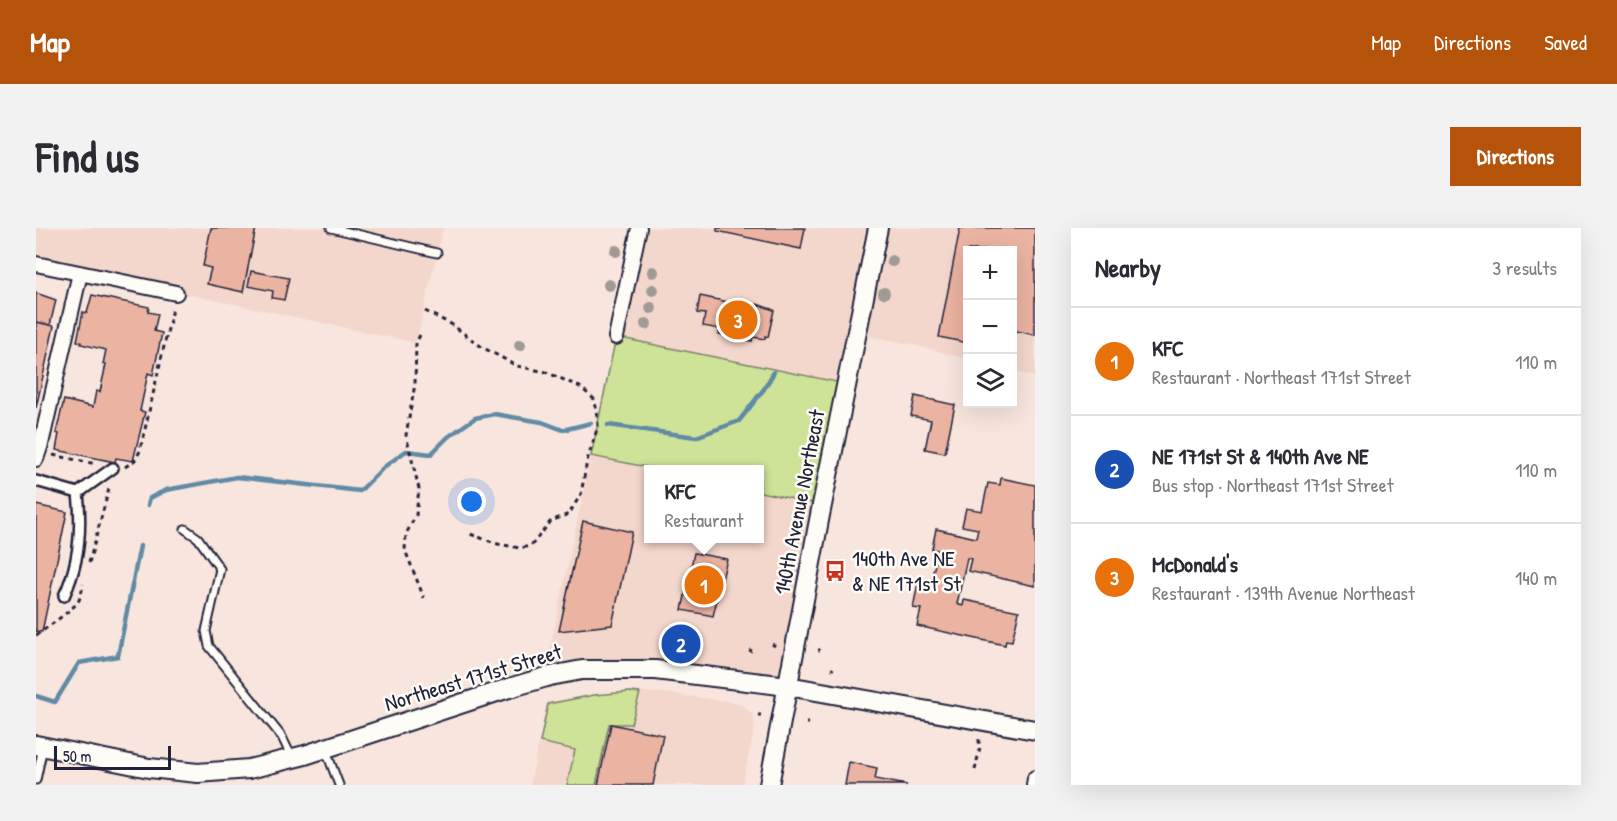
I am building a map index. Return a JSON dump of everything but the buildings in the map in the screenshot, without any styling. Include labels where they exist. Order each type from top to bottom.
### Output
[{"type":"main road","name":"140th Avenue Northeast","points":[[769,785],[878,228]]},
{"type":"main road","name":"Northeast 171st Street","points":[[40,746],[149,768],[198,773],[249,769],[325,748],[509,688],[550,676],[582,670],[655,670],[788,687],[1035,730]]},
{"type":"street","points":[[616,338],[639,228]]},
{"type":"street","points":[[36,264],[176,293]]},
{"type":"street","points":[[36,459],[42,444],[80,273]]},
{"type":"street","points":[[78,493],[113,468]]},
{"type":"street","points":[[36,481],[78,493]]},
{"type":"street","points":[[64,596],[75,565],[78,546],[81,514],[78,493]]},
{"type":"street","points":[[1034,785],[1035,778]]},
{"type":"lane","points":[[331,228],[437,253]]},
{"type":"lane","points":[[185,529],[198,538],[220,569],[206,631],[209,646],[282,736],[292,758]]},
{"type":"lane","points":[[36,780],[40,746]]},
{"type":"lane","points":[[325,748],[339,785]]},
{"type":"path","points":[[425,311],[451,324],[482,347],[517,366],[546,372],[580,387],[594,399],[597,411],[598,426],[587,461],[581,494],[569,514],[551,520],[531,546],[520,548],[498,544],[470,534]]},
{"type":"path","points":[[420,335],[416,343],[415,384],[406,435],[419,489],[416,515],[406,534],[405,550],[424,598]]},
{"type":"path","points":[[51,454],[113,468]]},
{"type":"path","points":[[975,770],[980,747],[977,740],[978,733]]},
{"type":"shaded area","points":[[36,228],[443,228],[416,343],[36,262]]},
{"type":"shaded area","points":[[639,228],[1035,228],[1035,377],[1017,372],[1017,246],[963,246],[963,358],[910,344],[857,334],[847,384],[616,337]]},
{"type":"shaded area","points":[[591,456],[644,467],[644,543],[764,543],[764,493],[822,505],[788,686],[655,670],[543,681]]},
{"type":"shaded area","points":[[630,691],[667,693],[732,702],[746,707],[753,715],[755,728],[742,785],[530,785],[547,702],[593,694]]},
{"type":"green space","points":[[616,337],[847,384],[822,505],[764,493],[764,465],[644,467],[591,456]]},
{"type":"green space","points":[[640,693],[631,724],[609,724],[596,785],[567,785],[575,750],[540,742],[548,704],[594,695]]},
{"type":"waterway","points":[[608,425],[696,437],[739,421],[774,372]]},
{"type":"waterway","points":[[148,505],[150,498],[166,490],[237,477],[360,491],[384,467],[406,451],[431,454],[448,437],[475,418],[494,414],[542,422],[563,430],[591,423]]},
{"type":"waterway","points":[[36,696],[55,702],[79,663],[118,656],[140,546]]},
{"type":"place","name":"McDonald's","points":[[738,320]]},
{"type":"place","name":"140th Ave NE & NE 171st St","points":[[835,571]]},
{"type":"place","name":"KFC","points":[[704,585]]},
{"type":"place","name":"NE 171st St & 140th Ave NE","points":[[681,644]]}]
